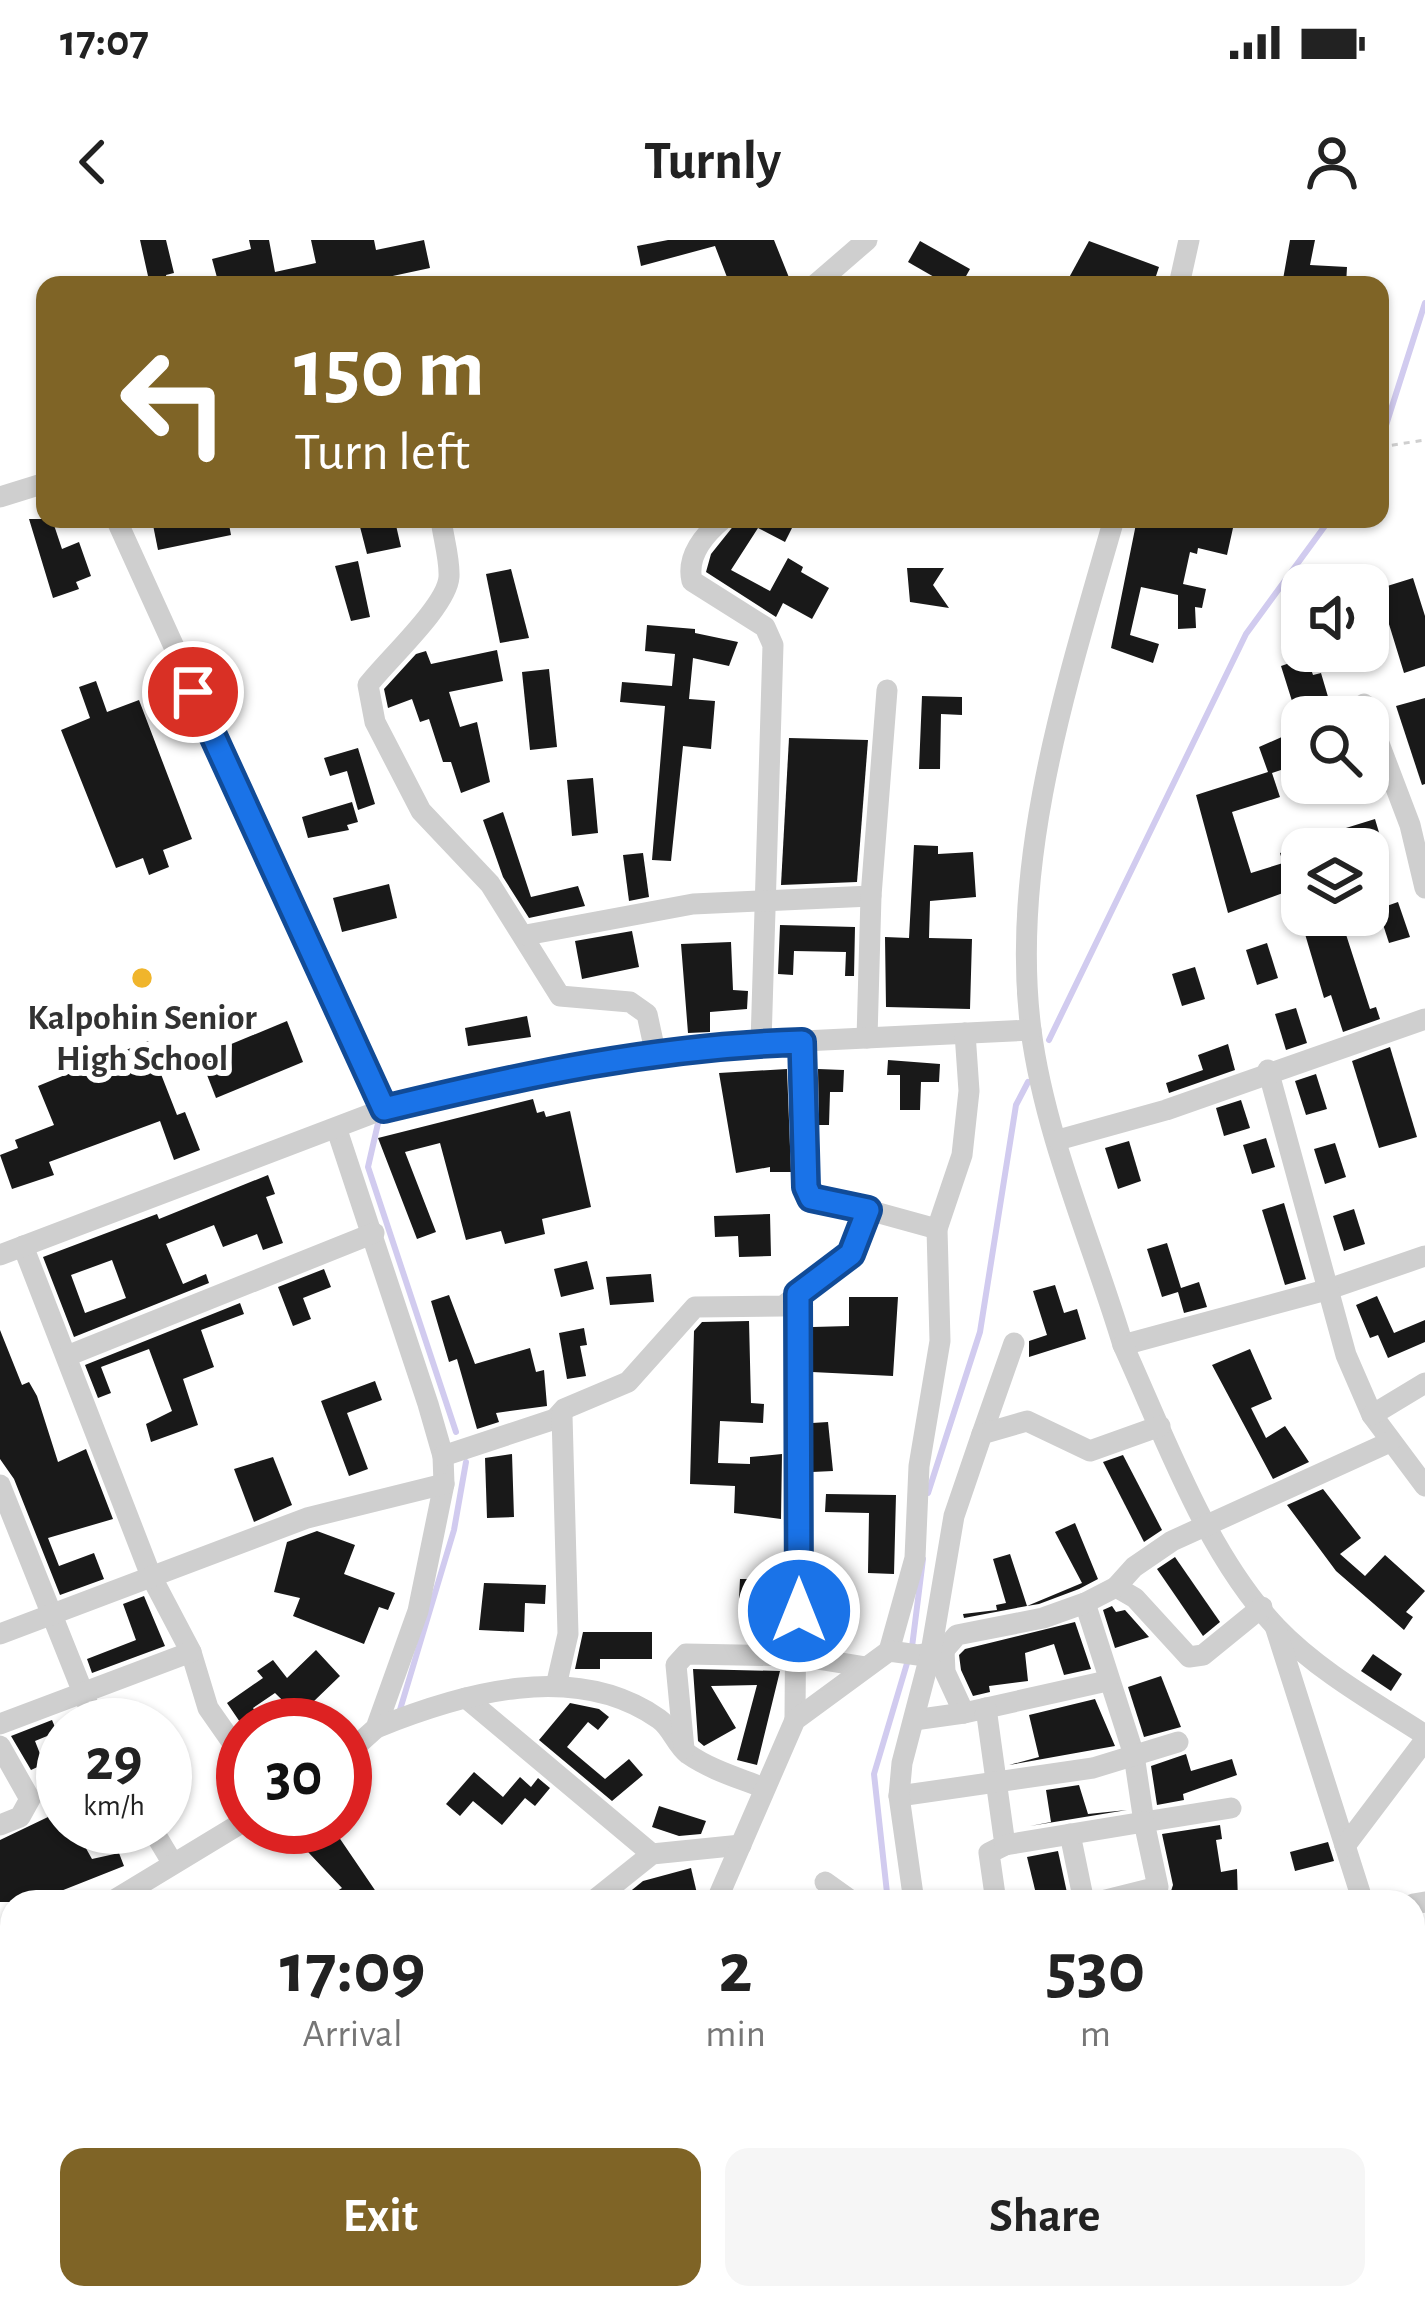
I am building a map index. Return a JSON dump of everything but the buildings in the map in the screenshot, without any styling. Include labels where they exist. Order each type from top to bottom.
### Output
[{"type":"street","points":[[1181,276],[1189,240]]},
{"type":"street","points":[[824,276],[856,243]]},
{"type":"street","points":[[0,497],[36,485]]},
{"type":"street","points":[[120,528],[384,1109]]},
{"type":"street","points":[[442,528],[449,580],[436,610],[402,640],[368,685],[375,722],[421,811],[490,884],[560,996],[630,1002],[647,1014],[655,1051]]},
{"type":"street","points":[[713,528],[702,538],[689,570],[700,590],[765,627],[772,645],[760,1043]]},
{"type":"street","points":[[1111,528],[1077,649],[1034,846],[1031,1030],[1058,1140],[1124,1345],[1207,1528],[1269,1616],[1340,1681],[1425,1737],[1345,1846]]},
{"type":"street","points":[[868,1038],[871,896],[887,690]]},
{"type":"street","points":[[1389,770],[1410,825],[1425,888]]},
{"type":"street","points":[[526,935],[693,904],[871,896]]},
{"type":"street","points":[[1058,1140],[1166,1110],[1268,1070],[1425,1019]]},
{"type":"street","points":[[0,1255],[384,1109],[564,1065],[655,1051],[760,1043],[1031,1030]]},
{"type":"street","points":[[912,1890],[899,1796],[914,1720],[913,1571],[919,1466],[940,1341],[937,1228],[962,1155],[969,1091],[965,1033]]},
{"type":"street","points":[[802,1042],[806,1187],[811,1198],[937,1228]]},
{"type":"street","points":[[1268,1070],[1326,1290],[1372,1414],[1425,1486]]},
{"type":"street","points":[[337,1130],[443,1456],[444,1484],[418,1611],[376,1728]]},
{"type":"street","points":[[556,1686],[568,1634],[564,1409],[628,1382],[695,1307],[769,1310],[798,1294],[851,1254],[868,1210]]},
{"type":"street","points":[[67,1356],[374,1233]]},
{"type":"street","points":[[23,1246],[151,1576],[191,1652],[216,1719]]},
{"type":"street","points":[[1124,1345],[1326,1290],[1425,1256]]},
{"type":"street","points":[[721,1890],[795,1720],[798,1294]]},
{"type":"street","points":[[916,1651],[954,1516],[1014,1343]]},
{"type":"street","points":[[1372,1414],[1425,1383]]},
{"type":"street","points":[[443,1456],[562,1415]]},
{"type":"street","points":[[982,1434],[1027,1421],[1090,1451],[1160,1426]]},
{"type":"street","points":[[684,1751],[679,1658],[799,1656],[866,1667],[958,1635],[1042,1618],[1116,1588],[1134,1567],[1172,1541],[1390,1442]]},
{"type":"street","points":[[0,1634],[307,1518],[444,1484]]},
{"type":"street","points":[[0,1485],[87,1698]]},
{"type":"street","points":[[1116,1588],[1136,1598],[1189,1657],[1203,1655],[1269,1616]]},
{"type":"street","points":[[1084,1603],[1133,1755],[1159,1890]]},
{"type":"street","points":[[1269,1616],[1359,1890]]},
{"type":"street","points":[[916,1651],[945,1672],[975,1711],[1005,1845]]},
{"type":"street","points":[[0,1724],[191,1652]]},
{"type":"street","points":[[795,1720],[853,1682],[866,1667]]},
{"type":"street","points":[[914,1720],[1108,1681]]},
{"type":"street","points":[[372,1732],[466,1698],[556,1686],[640,1708],[663,1722],[684,1751],[764,1788]]},
{"type":"street","points":[[466,1698],[652,1854]]},
{"type":"street","points":[[899,1796],[1094,1768],[1178,1742]]},
{"type":"street","points":[[0,1746],[30,1799],[20,1817],[0,1825]]},
{"type":"street","points":[[994,1890],[989,1853],[1005,1845],[1232,1808]]},
{"type":"street","points":[[1070,1834],[1082,1890]]},
{"type":"street","points":[[129,1890],[216,1837]]},
{"type":"street","points":[[607,1890],[652,1854],[740,1846]]},
{"type":"street","points":[[167,1854],[172,1862]]},
{"type":"street","points":[[825,1882],[836,1890]]},
{"type":"path","points":[[1389,446],[1425,440]]},
{"type":"waterway","points":[[1389,416],[1425,303]]},
{"type":"waterway","points":[[1049,1040],[1246,634],[1323,528]]},
{"type":"waterway","points":[[928,1493],[980,1332],[1016,1105],[1028,1082]]},
{"type":"waterway","points":[[379,1119],[368,1167],[456,1432]]},
{"type":"waterway","points":[[399,1713],[454,1530],[466,1462]]},
{"type":"waterway","points":[[912,1647],[923,1559]]},
{"type":"waterway","points":[[887,1890],[874,1774],[908,1660]]},
{"type":"place","name":"Kalpohin Senior High School","points":[[142,978]]},
{"type":"route","points":[[193,692],[334,1009],[384,1109],[564,1065],[655,1051],[802,1042],[806,1187],[811,1198],[868,1210],[851,1254],[798,1294],[799,1611]]}]
